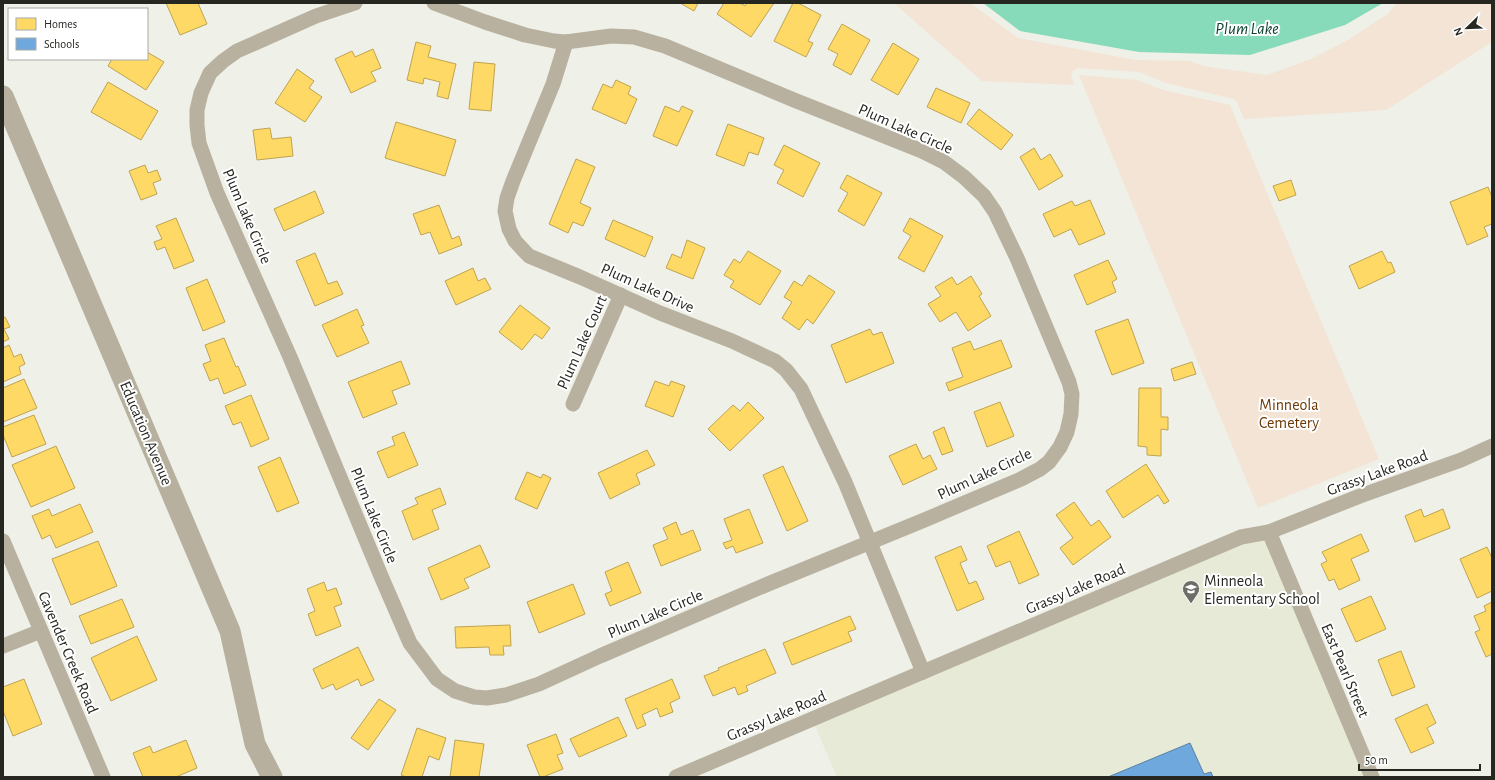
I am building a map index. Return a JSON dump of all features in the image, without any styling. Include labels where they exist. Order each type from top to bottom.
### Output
[{"type":"street","name":"Plum Lake Circle","points":[[355,3],[316,16],[237,51],[223,61],[210,73],[201,93],[197,110],[199,143],[217,193],[290,357],[410,643],[436,679],[455,691],[486,698],[506,695],[539,684],[724,603],[1021,479],[1040,469],[1049,462],[1060,448],[1067,432],[1071,414],[1072,394],[1069,382],[1017,258],[995,212],[984,196],[964,176],[944,162],[933,157],[665,46],[634,37],[611,36],[566,42],[525,35],[434,3]]},
{"type":"street","name":"Plum Lake Drive","points":[[566,42],[553,84],[507,198],[506,211],[509,229],[515,241],[529,256],[660,313],[732,341],[775,361],[786,370],[801,390],[845,482],[870,542]]},
{"type":"street","name":"Education Avenue","points":[[3,96],[230,631],[255,744],[272,777]]},
{"type":"street","name":"Plum Lake Court","points":[[573,404],[621,295]]},
{"type":"street","name":"Grassy Lake Road","points":[[676,777],[707,771],[923,672],[1241,537],[1269,532],[1360,496],[1461,460],[1492,446]]},
{"type":"street","name":"East Pearl Street","points":[[1269,532],[1372,777]]},
{"type":"street","name":"Cavender Creek Road","points":[[3,541],[103,777]]},
{"type":"street","points":[[870,542],[923,672]]},
{"type":"street","points":[[3,646],[41,631]]},
{"type":"shaded area","name":"Minneola Elementary School","points":[[1269,532],[1371,777],[837,777],[812,719]]},
{"type":"green space","points":[[894,3],[970,3],[1018,38],[1136,60],[1190,61],[1203,66],[1267,75],[1311,59],[1346,41],[1388,14],[1394,6],[1400,3],[1492,3],[1492,42],[1386,110],[1244,119],[1237,102],[1234,99],[1166,83],[1139,72],[1078,68],[1071,74],[1074,85],[982,81]]},
{"type":"green space","name":"Minneola Cemetery","points":[[1079,75],[1137,80],[1163,90],[1230,105],[1379,459],[1258,508]]},
{"type":"water","name":"Plum Lake","points":[[983,3],[1383,3],[1345,25],[1250,55],[1139,52],[1020,31]]},
{"type":"building: Homes","points":[[166,3],[198,3],[207,24],[180,35]]},
{"type":"building: Homes","points":[[680,3],[698,3],[694,11]]},
{"type":"building: Homes","points":[[724,3],[740,3],[745,6],[747,3],[774,3],[751,37],[717,14]]},
{"type":"building: Homes","points":[[793,3],[798,3],[821,15],[808,41],[813,43],[806,57],[774,41]]},
{"type":"building: Homes","points":[[842,24],[870,40],[851,75],[833,65],[838,54],[828,49]]},
{"type":"building: Homes","points":[[416,42],[431,46],[428,57],[456,64],[448,99],[437,96],[440,82],[424,78],[423,84],[407,80]]},
{"type":"building: Homes","points":[[893,43],[919,59],[898,95],[871,80]]},
{"type":"building: Homes","points":[[373,49],[381,68],[371,72],[376,81],[351,93],[335,59],[352,51],[355,57]]},
{"type":"building: Homes","points":[[148,53],[164,62],[146,90],[108,66],[111,60],[148,60]]},
{"type":"building: Homes","points":[[474,62],[495,64],[491,111],[469,109]]},
{"type":"building: Homes","points":[[297,69],[314,81],[309,88],[322,97],[305,122],[275,103]]},
{"type":"building: Homes","points":[[616,80],[631,87],[628,94],[637,99],[626,124],[592,109],[603,84],[612,88]]},
{"type":"building: Homes","points":[[108,82],[158,111],[141,140],[91,112]]},
{"type":"building: Homes","points":[[936,88],[970,103],[961,123],[927,107]]},
{"type":"building: Homes","points":[[665,106],[679,112],[682,106],[693,111],[677,146],[653,136]]},
{"type":"building: Homes","points":[[979,109],[1013,135],[1001,150],[967,124]]},
{"type":"building: Homes","points":[[396,122],[456,140],[445,176],[385,158]]},
{"type":"building: Homes","points":[[728,124],[764,138],[758,155],[749,152],[744,166],[716,155]]},
{"type":"building: Homes","points":[[270,128],[272,139],[291,137],[293,156],[257,160],[253,130]]},
{"type":"building: Homes","points":[[784,145],[820,163],[803,197],[777,183],[784,170],[774,165]]},
{"type":"building: Homes","points":[[1034,148],[1041,160],[1050,154],[1063,176],[1039,190],[1020,157]]},
{"type":"building: Homes","points":[[576,159],[595,167],[580,203],[591,208],[583,226],[573,222],[568,233],[549,224]]},
{"type":"building: Homes","points":[[145,165],[148,173],[157,170],[161,180],[153,183],[157,194],[141,200],[129,171]]},
{"type":"building: Homes","points":[[847,175],[882,193],[864,226],[838,211],[848,193],[840,188]]},
{"type":"building: Homes","points":[[1291,180],[1296,195],[1279,201],[1273,186]]},
{"type":"building: Homes","points":[[1488,187],[1492,197],[1492,224],[1484,227],[1488,236],[1467,245],[1450,202]]},
{"type":"building: Homes","points":[[315,191],[324,213],[284,231],[274,209]]},
{"type":"building: Homes","points":[[1090,200],[1105,234],[1079,245],[1071,229],[1054,237],[1043,214],[1072,201],[1075,206]]},
{"type":"building: Homes","points":[[439,205],[452,239],[459,236],[462,245],[439,254],[430,232],[421,235],[413,214]]},
{"type":"building: Homes","points":[[176,218],[194,261],[174,269],[165,247],[157,250],[154,242],[162,239],[156,226]]},
{"type":"building: Homes","points":[[910,218],[943,236],[924,272],[898,258],[911,236],[903,231]]},
{"type":"building: Homes","points":[[613,220],[653,237],[645,257],[605,239]]},
{"type":"building: Homes","points":[[687,240],[705,248],[693,279],[666,268],[672,254],[681,258]]},
{"type":"building: Homes","points":[[748,251],[781,271],[760,305],[730,287],[734,281],[724,275],[734,259],[740,263]]},
{"type":"building: Homes","points":[[1382,251],[1388,263],[1391,262],[1395,272],[1359,289],[1349,266]]},
{"type":"building: Homes","points":[[315,253],[328,284],[337,281],[343,294],[315,306],[296,261]]},
{"type":"building: Homes","points":[[1108,260],[1117,279],[1112,282],[1116,292],[1087,305],[1074,275]]},
{"type":"building: Homes","points":[[473,268],[478,281],[485,278],[491,289],[456,305],[445,281]]},
{"type":"building: Homes","points":[[809,275],[835,292],[813,324],[807,319],[799,330],[782,318],[792,302],[784,297],[794,281],[802,286]]},
{"type":"building: Homes","points":[[971,276],[982,294],[979,296],[991,316],[968,331],[956,312],[940,322],[928,304],[941,296],[935,287],[952,277],[957,285]]},
{"type":"building: Homes","points":[[207,279],[225,322],[203,331],[186,288]]},
{"type":"building: Homes","points":[[520,305],[550,328],[542,339],[535,334],[522,350],[499,332]]},
{"type":"building: Homes","points":[[357,309],[364,325],[361,326],[369,343],[337,357],[322,325]]},
{"type":"building: Homes","points":[[5,317],[10,327],[4,329],[9,339],[3,342],[3,318]]},
{"type":"building: Homes","points":[[1128,319],[1144,363],[1112,375],[1095,331]]},
{"type":"building: Homes","points":[[870,329],[873,335],[882,332],[894,363],[846,383],[831,345]]},
{"type":"building: Homes","points":[[224,338],[236,367],[238,366],[246,385],[224,394],[218,378],[210,381],[203,364],[211,361],[205,345]]},
{"type":"building: Homes","points":[[1001,340],[1012,367],[949,391],[946,383],[963,377],[952,348],[970,341],[974,350]]},
{"type":"building: Homes","points":[[9,345],[14,357],[21,354],[25,364],[19,367],[21,374],[3,382],[3,348]]},
{"type":"building: Homes","points":[[401,361],[410,384],[392,391],[397,404],[363,418],[348,382]]},
{"type":"building: Homes","points":[[1192,362],[1196,374],[1174,381],[1171,369]]},
{"type":"building: Homes","points":[[24,379],[37,408],[3,422],[3,388]]},
{"type":"building: Homes","points":[[655,381],[669,386],[671,381],[685,386],[673,417],[645,406]]},
{"type":"building: Homes","points":[[1139,388],[1161,388],[1161,417],[1168,417],[1168,430],[1161,429],[1161,456],[1147,455],[1147,447],[1138,446]]},
{"type":"building: Homes","points":[[251,395],[269,439],[251,447],[241,422],[233,425],[225,406]]},
{"type":"building: Homes","points":[[748,402],[764,418],[730,451],[708,429],[733,405],[740,411]]},
{"type":"building: Homes","points":[[1000,402],[1014,436],[987,447],[974,412]]},
{"type":"building: Homes","points":[[34,415],[46,444],[12,457],[3,435],[3,427]]},
{"type":"building: Homes","points":[[944,427],[953,451],[942,455],[933,432]]},
{"type":"building: Homes","points":[[404,432],[418,465],[388,478],[377,452],[395,445],[392,437]]},
{"type":"building: Homes","points":[[916,444],[923,459],[930,455],[937,469],[903,485],[889,456]]},
{"type":"building: Homes","points":[[56,446],[75,488],[31,507],[12,465]]},
{"type":"building: Homes","points":[[647,450],[655,465],[636,474],[640,484],[610,499],[598,473]]},
{"type":"building: Homes","points":[[280,457],[299,503],[277,512],[258,467]]},
{"type":"building: Homes","points":[[1146,464],[1169,501],[1164,504],[1158,495],[1123,518],[1106,491]]},
{"type":"building: Homes","points":[[783,466],[808,521],[787,531],[763,475]]},
{"type":"building: Homes","points":[[527,472],[541,478],[543,474],[551,478],[537,509],[515,499]]},
{"type":"building: Homes","points":[[440,488],[446,504],[432,510],[439,529],[413,540],[402,511],[418,504],[415,498]]},
{"type":"building: Homes","points":[[1074,502],[1091,526],[1099,520],[1111,537],[1073,565],[1060,548],[1073,538],[1056,515]]},
{"type":"building: Homes","points":[[80,504],[93,532],[56,548],[50,535],[42,539],[32,516],[49,509],[52,516]]},
{"type":"building: Homes","points":[[749,509],[763,543],[736,553],[733,546],[726,549],[723,543],[732,540],[724,519]]},
{"type":"building: Homes","points":[[1421,509],[1424,517],[1443,509],[1450,528],[1415,542],[1405,516]]},
{"type":"building: Homes","points":[[676,522],[681,535],[693,530],[701,550],[661,566],[653,545],[668,539],[663,528]]},
{"type":"building: Homes","points":[[1019,531],[1039,575],[1019,584],[1010,561],[996,567],[987,546]]},
{"type":"building: Homes","points":[[1361,534],[1369,551],[1351,559],[1360,580],[1339,590],[1334,579],[1329,581],[1321,564],[1327,561],[1322,552]]},
{"type":"building: Homes","points":[[98,541],[117,586],[71,605],[52,559]]},
{"type":"building: Homes","points":[[480,545],[490,567],[464,579],[469,588],[441,600],[428,568]]},
{"type":"building: Homes","points":[[961,546],[967,560],[960,563],[969,584],[976,581],[984,599],[957,611],[935,557]]},
{"type":"building: Homes","points":[[1487,547],[1492,558],[1492,591],[1477,598],[1460,559]]},
{"type":"building: Homes","points":[[628,562],[641,593],[610,606],[605,594],[612,591],[605,572]]},
{"type":"building: Homes","points":[[324,582],[327,591],[336,588],[342,604],[334,607],[341,626],[316,636],[308,614],[315,611],[307,589]]},
{"type":"building: Homes","points":[[573,584],[585,614],[539,633],[527,602]]},
{"type":"building: Homes","points":[[1371,596],[1386,629],[1356,642],[1341,609]]},
{"type":"building: Homes","points":[[122,599],[134,627],[91,644],[79,616]]},
{"type":"building: Homes","points":[[1492,602],[1492,654],[1486,657],[1475,632],[1480,630],[1474,616],[1486,611],[1484,606]]},
{"type":"building: Homes","points":[[850,616],[856,629],[848,632],[852,641],[792,665],[783,643]]},
{"type":"building: Homes","points":[[510,625],[511,646],[503,646],[504,655],[490,655],[489,647],[456,648],[455,627]]},
{"type":"building: Homes","points":[[137,636],[157,680],[111,701],[91,658]]},
{"type":"building: Homes","points":[[358,647],[374,680],[361,686],[358,679],[336,690],[333,684],[322,689],[313,669]]},
{"type":"building: Homes","points":[[765,649],[776,673],[746,686],[748,691],[738,695],[735,687],[713,696],[704,676],[719,670],[718,668]]},
{"type":"building: Homes","points":[[1401,651],[1415,687],[1392,696],[1378,660]]},
{"type":"building: Homes","points":[[24,679],[42,724],[13,736],[3,711],[3,687]]},
{"type":"building: Homes","points":[[672,679],[680,698],[670,703],[673,712],[660,717],[657,708],[642,715],[646,725],[637,729],[625,699]]},
{"type":"building: Homes","points":[[379,699],[396,710],[368,750],[351,738]]},
{"type":"building: Homes","points":[[1427,704],[1436,723],[1427,728],[1434,743],[1411,753],[1395,719]]},
{"type":"building: Homes","points":[[618,717],[627,736],[579,757],[570,739]]},
{"type":"building: Homes","points":[[417,728],[446,738],[439,760],[429,756],[422,777],[406,777],[401,775]]},
{"type":"building: Homes","points":[[556,734],[563,753],[557,755],[563,769],[540,777],[527,745]]},
{"type":"building: Homes","points":[[186,740],[197,768],[176,777],[143,777],[133,753],[150,746],[153,753]]},
{"type":"building: Homes","points":[[455,740],[484,744],[479,777],[450,777]]},
{"type":"building: Schools","points":[[1190,743],[1204,774],[1211,772],[1213,777],[1108,777]]},
{"type":"place","name":"Minneola Elementary School","points":[[1191,604]]}]
